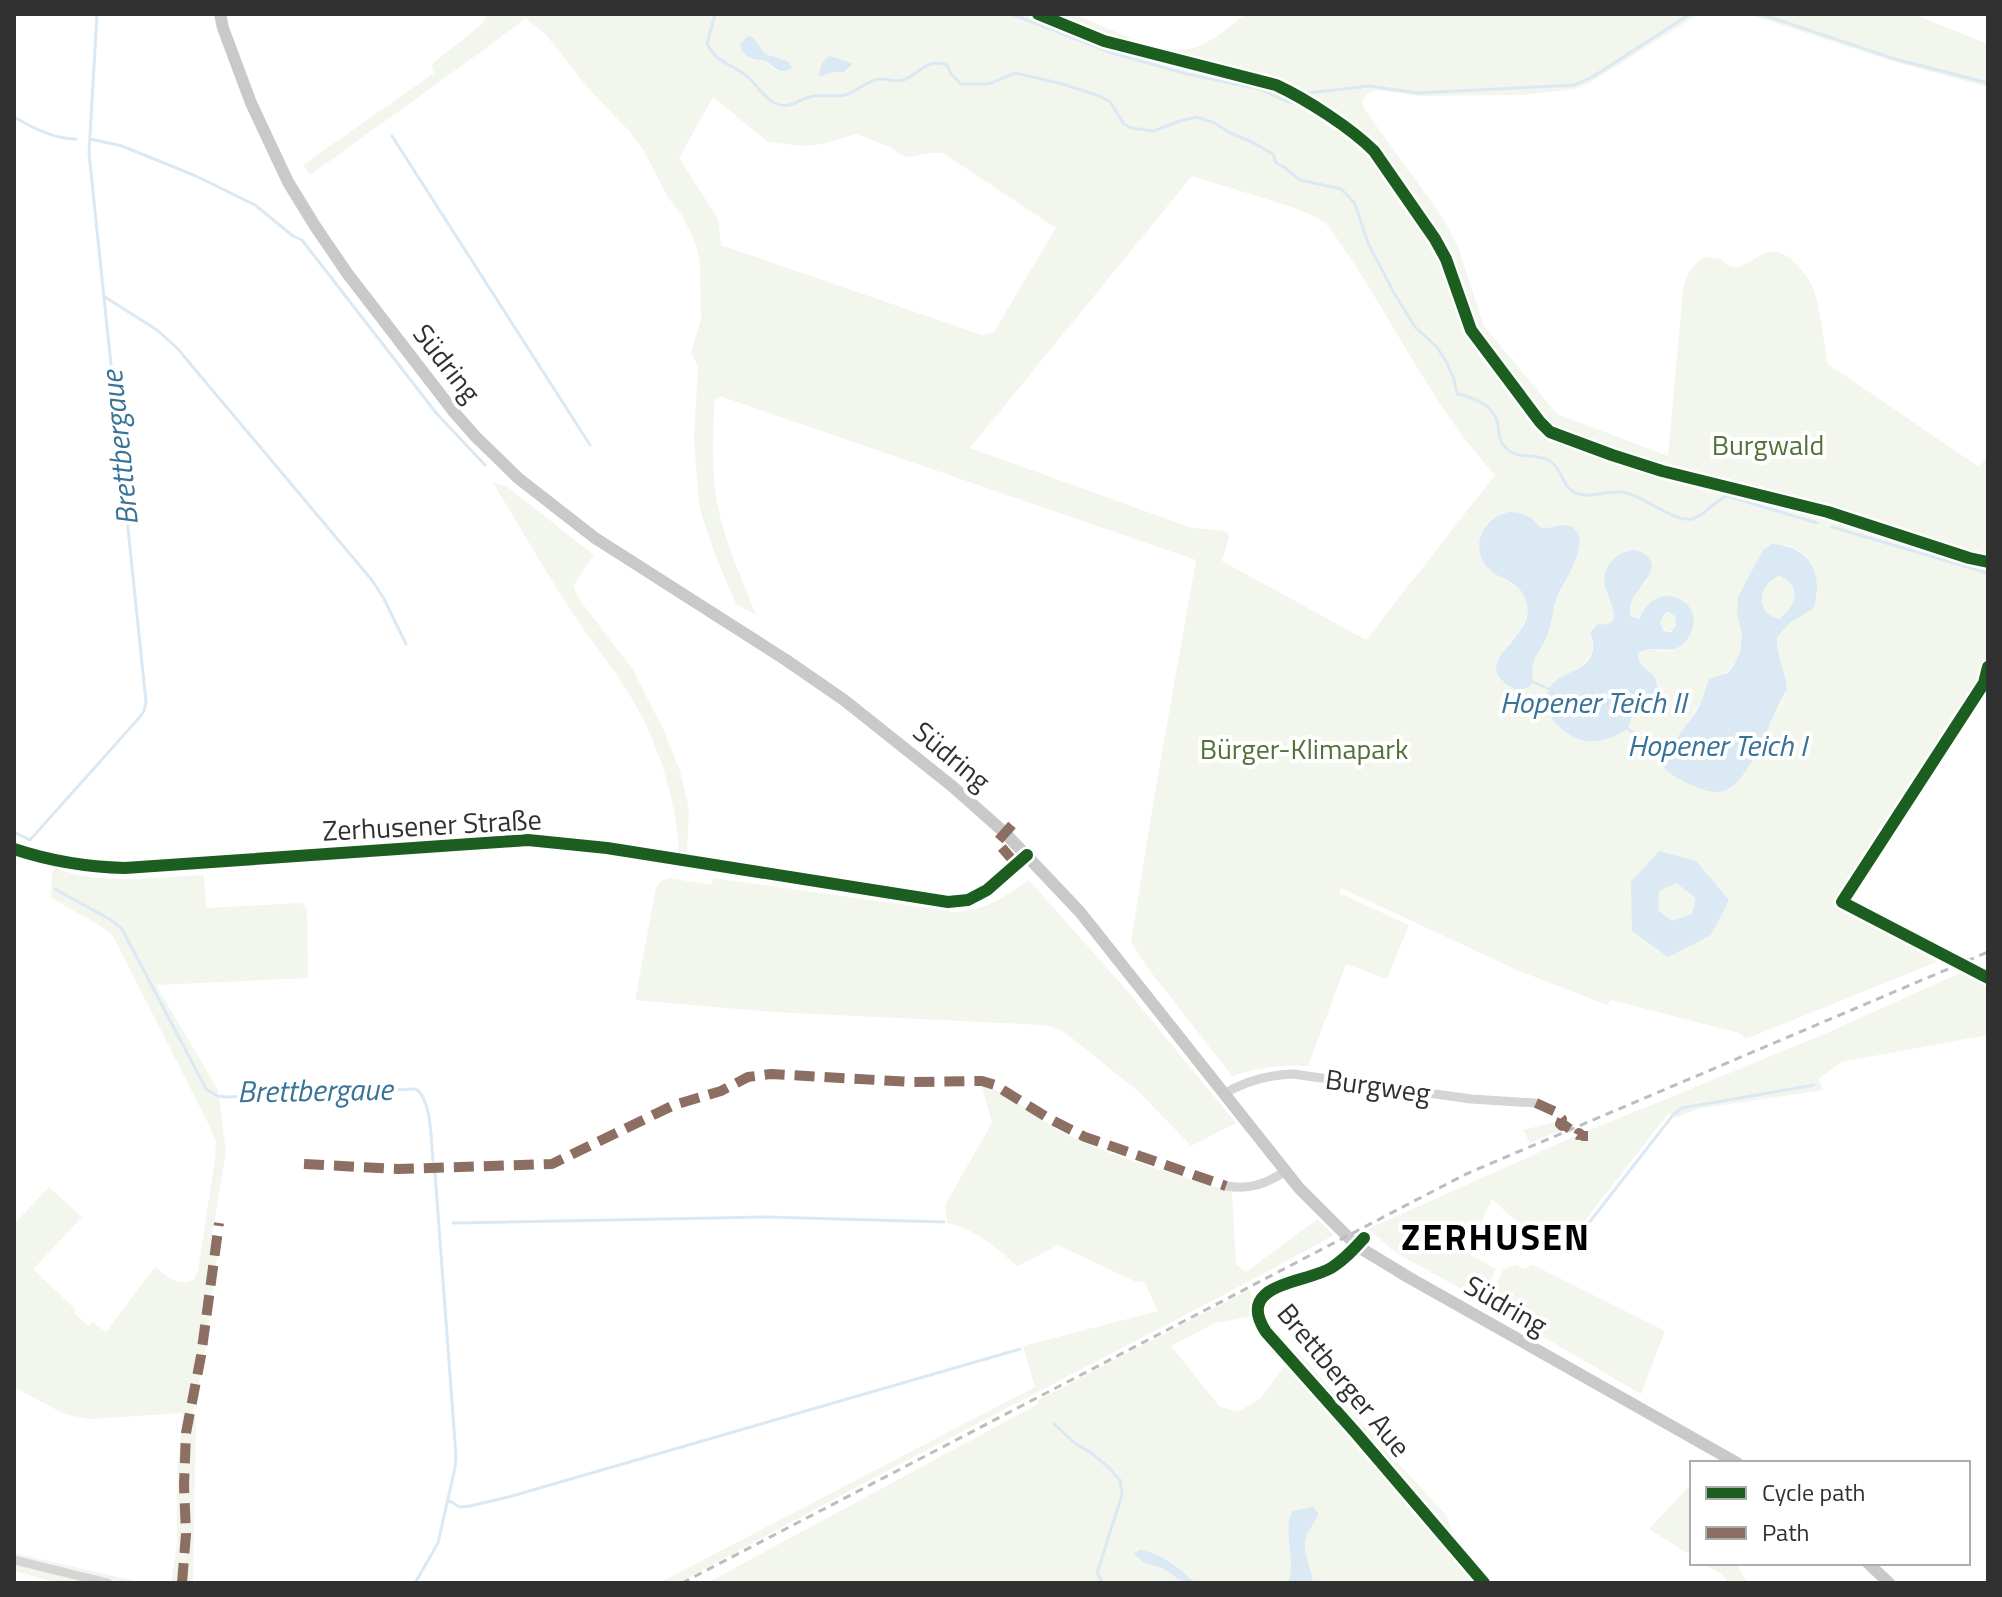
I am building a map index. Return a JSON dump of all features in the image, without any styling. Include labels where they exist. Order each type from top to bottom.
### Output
[{"type":"main road","name":"Südring","points":[[220,14],[251,103],[295,193],[347,273],[454,412],[518,478],[595,538],[844,700],[952,786],[1027,855],[1080,912],[1285,1171],[1326,1217],[1421,1284],[1733,1461]]},
{"type":"main road","points":[[1870,1565],[1889,1583]]},
{"type":"street","name":"Zerhusener Straße","points":[[14,849],[49,860],[95,868],[125,868],[528,840],[607,848],[948,902],[968,900],[987,890],[1027,855]]},
{"type":"street","name":"Burgweg","points":[[1224,1094],[1259,1079],[1293,1074],[1471,1099],[1536,1103]]},
{"type":"street","points":[[1226,1186],[1237,1188],[1261,1184],[1285,1171]]},
{"type":"street","name":"Brettberger Aue","points":[[1360,1242],[1330,1269],[1264,1294],[1257,1308],[1258,1320],[1484,1583]]},
{"type":"street","points":[[14,1560],[108,1583]]},
{"type":"green space","points":[[488,14],[1075,14],[1133,39],[1180,50],[1207,42],[1246,14],[1699,14],[1575,89],[1521,95],[1419,96],[1378,90],[1368,93],[1362,101],[1365,110],[1443,218],[1458,247],[1484,326],[1557,414],[1668,456],[1683,290],[1688,275],[1696,263],[1705,257],[1720,259],[1738,267],[1773,252],[1784,254],[1796,264],[1812,286],[1828,364],[1979,467],[1988,456],[1988,676],[1982,675],[1833,906],[1937,962],[1746,1039],[1739,1033],[1611,1000],[1607,1005],[1517,970],[1341,888],[1339,893],[1409,925],[1387,979],[1346,964],[1308,1066],[1269,1067],[1232,1076],[1131,942],[1196,560],[720,396],[715,400],[713,429],[717,502],[727,541],[756,615],[736,604],[716,557],[699,502],[694,439],[698,366],[691,353],[701,319],[700,265],[696,244],[644,151],[546,35],[526,18],[310,175],[303,165],[434,73],[431,65],[482,24]],"holes":[[[755,40],[765,54],[788,61],[784,72],[773,69],[766,61],[749,58],[740,44]],[[830,56],[852,63],[844,72],[820,77]],[[713,97],[768,142],[804,146],[856,134],[908,157],[943,153],[1056,228],[994,332],[982,335],[721,245],[718,219],[679,158]],[[1192,176],[1295,208],[1327,225],[1448,416],[1495,475],[1366,640],[1222,561],[1229,537],[1225,531],[1192,528],[970,448]],[[1501,513],[1529,518],[1544,527],[1553,526],[1566,580],[1556,600],[1547,636],[1534,660],[1533,680],[1507,645],[1527,617],[1525,599],[1511,583],[1499,577],[1485,526]],[[1772,544],[1786,545],[1801,552],[1818,594],[1814,608],[1790,623],[1776,637],[1787,690],[1753,760],[1700,789],[1669,773],[1664,763],[1704,696],[1734,665],[1740,652],[1742,634],[1737,613],[1738,597]],[[1648,580],[1632,601],[1631,617],[1640,619],[1643,612],[1691,609],[1691,629],[1686,640],[1677,648],[1665,652],[1647,649],[1638,653],[1639,662],[1651,673],[1651,702],[1638,709],[1631,718],[1582,740],[1557,725],[1549,688],[1588,660],[1593,644],[1590,632],[1593,627],[1611,623],[1611,602],[1605,590]]]},
{"type":"green space","points":[[1748,14],[1913,14],[1988,44],[1988,87],[1892,61]]},
{"type":"green space","points":[[493,483],[506,486],[594,555],[573,586],[579,599],[633,670],[663,729],[680,771],[689,809],[687,852],[679,851],[668,784],[651,736],[636,706],[560,594]]},
{"type":"green space","points":[[1779,576],[1792,585],[1795,596],[1790,608],[1779,619],[1766,611],[1762,599],[1767,586]]},
{"type":"green space","points":[[1669,613],[1678,622],[1669,631],[1660,622]]},
{"type":"green space","points":[[55,868],[72,874],[109,879],[204,875],[206,908],[301,903],[307,909],[308,978],[156,985],[218,1090],[226,1152],[212,1235],[220,1238],[204,1358],[192,1417],[196,1419],[193,1583],[171,1583],[177,1545],[177,1471],[183,1413],[89,1419],[64,1414],[14,1387],[14,1224],[49,1187],[82,1217],[33,1269],[89,1326],[93,1322],[106,1332],[155,1267],[178,1282],[194,1280],[215,1160],[216,1142],[208,1123],[113,936],[51,897]]},
{"type":"green space","points":[[669,878],[711,885],[714,878],[955,912],[986,905],[1029,880],[1130,994],[1236,1123],[1191,1146],[1140,1093],[1072,1038],[1059,1029],[1044,1025],[772,1012],[635,1000],[656,888],[661,881]]},
{"type":"green space","points":[[1962,972],[1988,985],[1988,1035],[1841,1062],[1819,1079],[1823,1090],[1697,1109],[1676,1118],[1669,1113],[1561,1251],[1529,1233],[1492,1199],[1467,1253],[1496,1269],[1481,1300],[1398,1254],[1368,1229],[1571,1138],[1829,1032]]},
{"type":"green space","points":[[982,1086],[1014,1100],[1057,1130],[1087,1144],[1232,1192],[1236,1264],[1246,1272],[1317,1219],[1334,1235],[678,1583],[659,1583],[1035,1387],[1023,1346],[1158,1311],[1144,1281],[1132,1280],[1058,1245],[1018,1266],[976,1234],[947,1223],[945,1205],[992,1123]]},
{"type":"green space","points":[[1555,1122],[1562,1130],[1530,1143],[1523,1130]]},
{"type":"green space","points":[[1515,1265],[1524,1269],[1533,1265],[1665,1331],[1641,1394],[1487,1304],[1503,1270]]},
{"type":"green space","points":[[1250,1289],[1252,1316],[1215,1323],[1171,1346],[1219,1406],[1238,1412],[1261,1398],[1296,1350],[1446,1515],[1457,1544],[1453,1551],[1478,1583],[707,1583],[1038,1404],[1038,1400]]},
{"type":"green space","points":[[1690,1485],[1690,1555],[1649,1529]]},
{"type":"green space","points":[[14,1553],[144,1583],[59,1583],[14,1571]]},
{"type":"green space","points":[[1706,1565],[1737,1565],[1747,1583],[1729,1583]]},
{"type":"water","points":[[749,35],[765,54],[788,61],[792,68],[781,71],[766,61],[746,55],[740,44]]},
{"type":"water","points":[[830,56],[852,65],[844,72],[820,77],[822,64]]},
{"type":"water","points":[[1509,512],[1527,516],[1545,528],[1568,525],[1579,538],[1577,556],[1556,600],[1549,632],[1533,664],[1532,682],[1528,687],[1517,690],[1503,681],[1497,672],[1497,664],[1523,627],[1528,609],[1521,592],[1495,574],[1482,560],[1479,542],[1492,520]]},
{"type":"water","name":"Hopener Teich I","points":[[1772,544],[1796,550],[1804,556],[1815,573],[1817,595],[1814,608],[1790,623],[1777,637],[1787,690],[1745,773],[1726,790],[1707,791],[1664,768],[1672,745],[1699,706],[1709,679],[1728,673],[1740,652],[1742,634],[1737,613],[1738,597],[1763,550]],"holes":[[[1779,576],[1787,580],[1795,596],[1790,608],[1779,619],[1771,616],[1762,605],[1763,592]]]},
{"type":"water","name":"Hopener Teich II","points":[[1634,550],[1647,556],[1652,564],[1631,603],[1631,617],[1640,619],[1648,605],[1658,598],[1669,596],[1689,606],[1693,629],[1680,647],[1638,653],[1640,663],[1656,680],[1655,695],[1634,712],[1628,729],[1603,740],[1586,741],[1569,734],[1554,721],[1546,704],[1547,695],[1554,682],[1590,659],[1593,647],[1590,632],[1598,624],[1612,621],[1614,616],[1605,586],[1606,572],[1621,553]],"holes":[[[1668,612],[1675,616],[1676,626],[1671,632],[1664,631],[1660,623],[1664,614]]]},
{"type":"water","points":[[1659,851],[1696,861],[1729,900],[1711,935],[1668,957],[1632,931],[1631,882]],"holes":[[[1676,883],[1696,898],[1692,914],[1672,921],[1658,910],[1659,891]]]},
{"type":"water","points":[[1313,1507],[1318,1513],[1305,1543],[1313,1583],[1288,1583],[1291,1566],[1289,1520],[1292,1511]]},
{"type":"water","points":[[1140,1550],[1164,1558],[1196,1583],[1180,1580],[1144,1562],[1134,1553]]},
{"type":"waterway","name":"Brettbergaue","points":[[14,832],[30,840],[139,718],[146,702],[89,153],[97,14]]},
{"type":"waterway","points":[[715,14],[707,44],[711,51],[748,77],[770,100],[781,105],[791,105],[815,96],[845,95],[875,80],[903,80],[927,65],[939,63],[947,65],[961,84],[989,84],[1015,73],[1100,96],[1110,102],[1124,124],[1131,128],[1154,131],[1197,117],[1215,123],[1273,154],[1276,163],[1300,180],[1341,189],[1348,196],[1355,204],[1368,243],[1394,293],[1415,327],[1436,346],[1446,361],[1457,394],[1476,400],[1493,413],[1502,442],[1510,451],[1550,461],[1571,491],[1582,495],[1623,492],[1685,519],[1697,517],[1727,496],[1817,523]]},
{"type":"waterway","points":[[1011,14],[1112,53],[1187,74],[1260,89],[1295,103],[1308,93],[1369,86],[1418,93],[1574,85],[1594,76],[1690,14]]},
{"type":"waterway","points":[[1761,14],[1895,59],[1988,83]]},
{"type":"waterway","points":[[14,117],[52,135],[76,139]]},
{"type":"waterway","points":[[392,136],[590,445]]},
{"type":"waterway","points":[[90,139],[122,146],[196,176],[255,205],[302,240],[437,414],[485,465]]},
{"type":"waterway","points":[[105,297],[157,330],[177,348],[371,579],[406,644]]},
{"type":"waterway","points":[[1832,527],[1988,573]]},
{"type":"waterway","points":[[1533,682],[1549,689]]},
{"type":"waterway","points":[[1628,729],[1668,756]]},
{"type":"waterway","name":"Brettbergaue","points":[[55,889],[122,929],[206,1089],[217,1096],[226,1097],[416,1089],[428,1112],[433,1161]]},
{"type":"waterway","points":[[1567,1251],[1673,1115],[1682,1108],[1814,1085]]},
{"type":"waterway","name":"Brettbergaue","points":[[415,1583],[438,1543],[456,1456],[435,1173]]},
{"type":"waterway","points":[[453,1223],[768,1217],[944,1222]]},
{"type":"waterway","points":[[448,1500],[460,1507],[512,1496],[1020,1349]]},
{"type":"waterway","points":[[1054,1424],[1120,1480],[1122,1495],[1097,1573],[1103,1583]]},
{"type":"railway","points":[[682,1583],[1466,1174],[1988,952]]},
{"type":"marked path","points":[[1012,825],[997,842],[1016,864]]},
{"type":"marked path","points":[[304,1164],[398,1169],[552,1164],[674,1105],[721,1091],[748,1077],[771,1074],[912,1082],[982,1081],[995,1085],[1085,1137],[1226,1186]]},
{"type":"marked path","points":[[1536,1103],[1556,1112],[1562,1119],[1562,1126],[1578,1135],[1588,1136]]},
{"type":"marked path","points":[[182,1583],[186,1534],[186,1433],[201,1356],[219,1223]]},
{"type":"cycle path","points":[[1038,14],[1104,41],[1276,85],[1353,133],[1374,151],[1435,239],[1446,259],[1471,330],[1550,432],[1662,471],[1828,512],[1988,562]]},
{"type":"cycle path","points":[[1988,667],[1984,683],[1842,902],[1988,978]]},
{"type":"cycle path","points":[[14,849],[69,863],[125,868],[528,840],[607,848],[948,902],[968,900],[987,890],[1027,855]]},
{"type":"cycle path","points":[[1364,1238],[1331,1268],[1265,1294],[1259,1304],[1258,1316],[1266,1332],[1484,1583]]},
{"type":"district","name":"ZERHUSEN","points":[[1496,1237]]},
{"type":"park label","name":"Burgwald","points":[[1768,445]]},
{"type":"park label","name":"Bürger-Klimapark","points":[[1304,749]]}]
